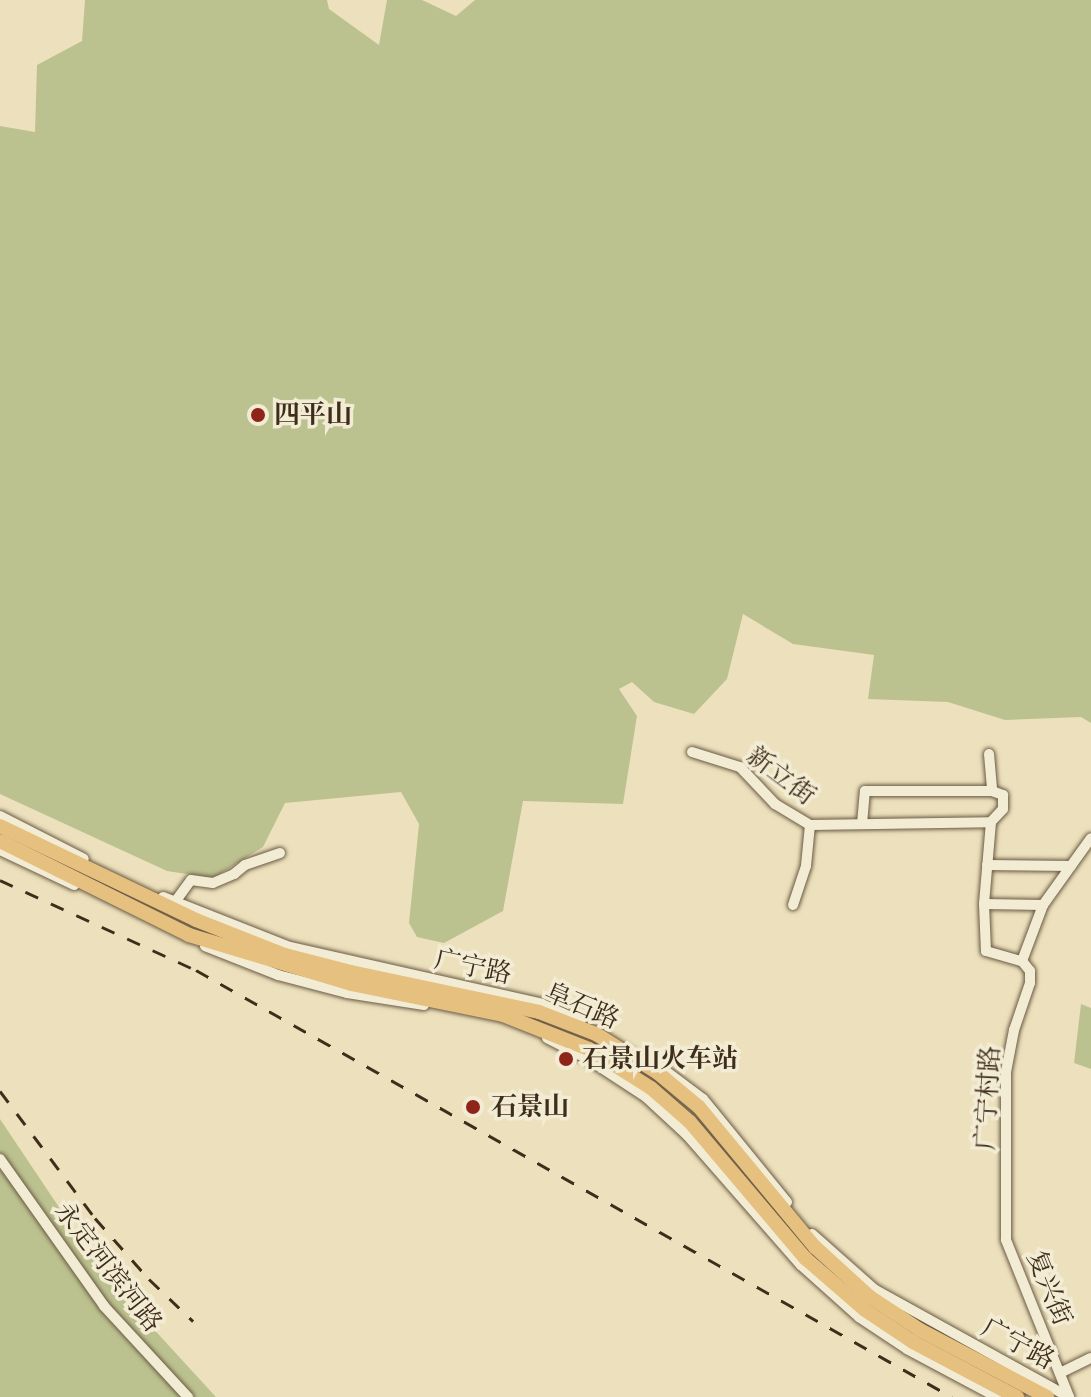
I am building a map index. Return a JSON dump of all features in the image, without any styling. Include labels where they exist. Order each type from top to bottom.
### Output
[{"type":"highway","name":"阜石路","points":[[0,826],[196,920],[285,955],[539,1012],[596,1034],[658,1073],[699,1107],[815,1247],[870,1297],[920,1330],[1047,1397]]},
{"type":"highway","name":"阜石路","points":[[0,841],[189,935],[351,984],[503,1015],[536,1025],[589,1049],[651,1088],[690,1122],[805,1258],[865,1310],[913,1342],[1017,1397]]},
{"type":"street","name":"新立街","points":[[692,752],[740,767],[775,804],[810,825],[806,866],[793,905]]},
{"type":"street","points":[[989,754],[992,791]]},
{"type":"street","points":[[862,824],[865,791],[992,791],[1003,795],[1003,809],[991,822],[984,904],[986,951],[1022,961]]},
{"type":"street","name":"广宁路","points":[[0,816],[175,902],[290,947],[542,1004],[598,1028],[660,1066],[703,1099],[818,1240],[874,1289],[1069,1397]]},
{"type":"street","points":[[810,825],[991,822]]},
{"type":"street","name":"广宁村路","points":[[1006,1240],[1006,1072],[1014,1030],[1030,983],[1030,971],[1022,961],[1043,905],[1091,838]]},
{"type":"street","name":"广宁路","points":[[0,850],[189,940],[278,975],[347,993],[497,1019],[539,1034],[588,1059],[646,1097],[687,1135],[801,1265],[859,1317],[907,1349],[997,1397]]},
{"type":"street","points":[[175,902],[191,880],[213,883],[234,874],[245,865],[280,853]]},
{"type":"street","points":[[987,865],[1071,866]]},
{"type":"street","points":[[984,904],[1043,905]]},
{"type":"street","name":"永定河滨河路","points":[[0,1159],[104,1306],[188,1397]]},
{"type":"street","name":"复兴街","points":[[1006,1240],[1069,1397]]},
{"type":"street","points":[[1060,1373],[1091,1358]]},
{"type":"green space","points":[[85,0],[327,0],[329,9],[379,45],[387,0],[422,0],[456,16],[475,0],[1091,0],[1091,723],[1081,717],[1005,720],[948,702],[868,699],[874,655],[793,644],[743,614],[727,679],[694,714],[654,702],[632,682],[619,689],[637,716],[623,804],[523,801],[503,911],[444,943],[417,937],[409,923],[419,824],[401,792],[285,803],[263,847],[213,878],[167,871],[0,794],[0,126],[35,132],[37,65],[82,41]]},
{"type":"green space","points":[[1081,1004],[1091,1008],[1091,1069],[1074,1063]]},
{"type":"green space","points":[[0,1119],[105,1276],[216,1397],[0,1397]]},
{"type":"railway","points":[[0,880],[196,970],[952,1397]]},
{"type":"railway","points":[[0,1091],[95,1218],[149,1279],[193,1321]]},
{"type":"place","name":"四平山","points":[[258,415]]},
{"type":"place","name":"石景山火车站","points":[[566,1059]]},
{"type":"place","name":"石景山","points":[[473,1107]]}]
